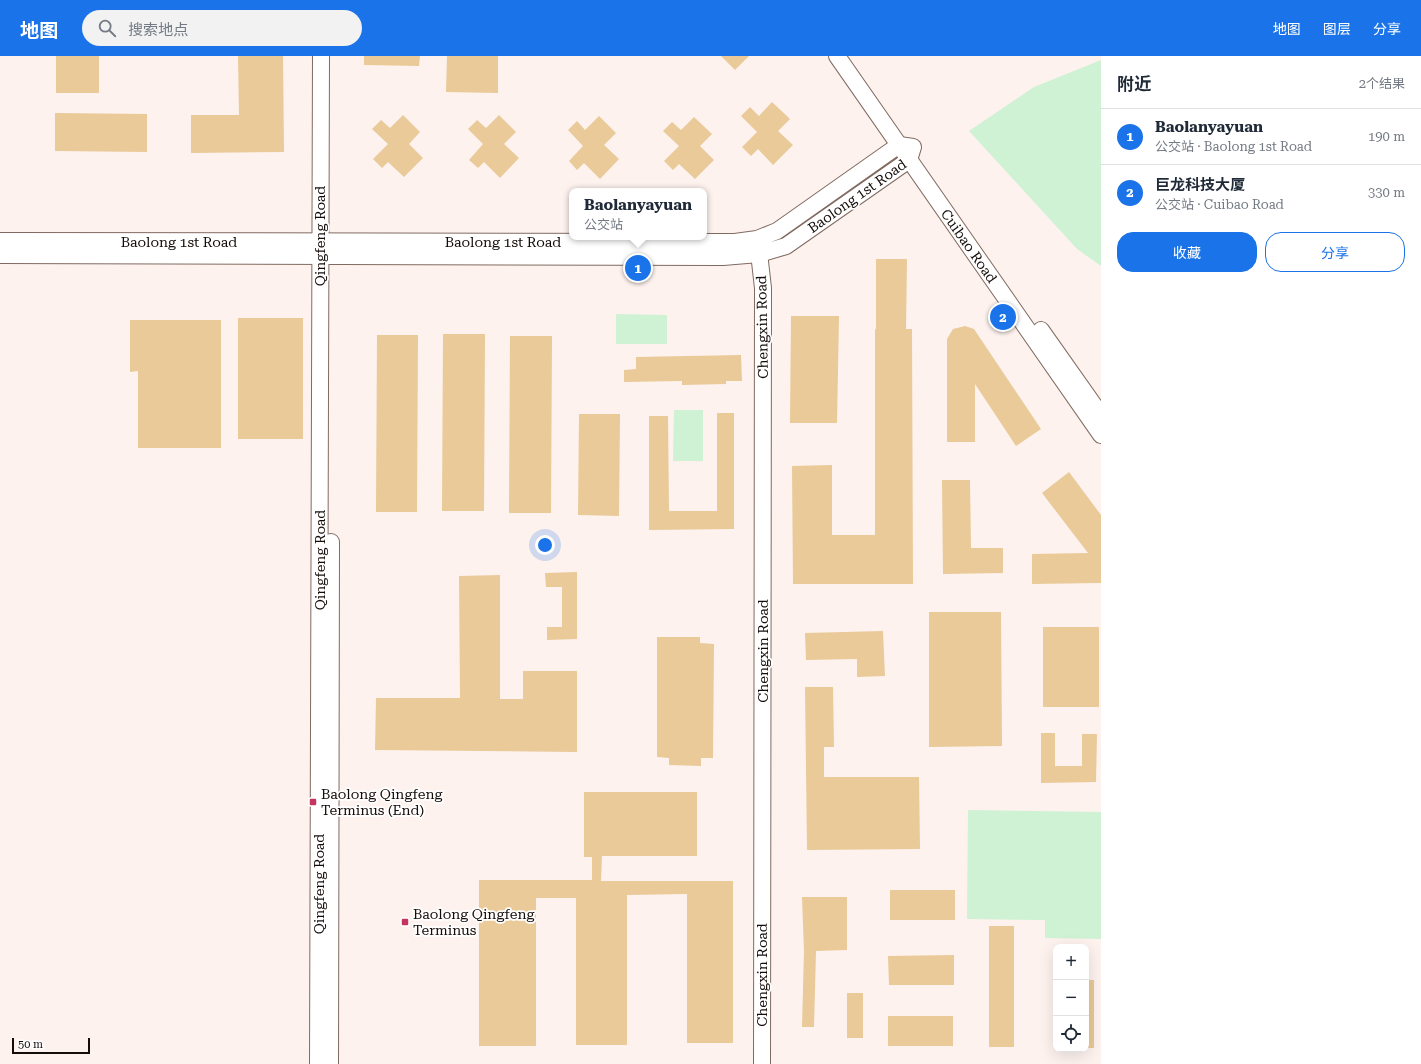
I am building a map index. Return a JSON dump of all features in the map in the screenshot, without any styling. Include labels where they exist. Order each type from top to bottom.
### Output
[{"type":"street","name":"Qingfeng Road","points":[[321,56],[326,249],[330,1064]]},
{"type":"street","name":"Qingfeng Road","points":[[318,1064],[326,249],[332,56]]},
{"type":"street","name":"Cuibao Road","points":[[837,56],[1101,415]]},
{"type":"street","name":"Cuibao Road","points":[[850,56],[907,151],[1101,435]]},
{"type":"street","name":"Baolong 1st Road","points":[[0,241],[723,257],[758,247],[786,246],[907,151]]},
{"type":"street","name":"Chengxin Road","points":[[758,247],[763,288],[762,1064]]},
{"type":"street","name":"Baolong 1st Road","points":[[0,256],[326,249]]},
{"type":"green space","points":[[1101,60],[1101,266],[1077,249],[969,131],[1034,87]]},
{"type":"green space","points":[[616,314],[667,315],[667,344],[616,344]]},
{"type":"green space","points":[[674,410],[703,410],[703,461],[673,461]]},
{"type":"green space","points":[[968,810],[1101,812],[1101,939],[1045,938],[1045,920],[967,919]]},
{"type":"building","points":[[56,56],[99,56],[99,93],[56,93]]},
{"type":"building","points":[[238,56],[283,56],[284,152],[191,153],[191,115],[239,115]]},
{"type":"building","points":[[364,56],[420,56],[419,66],[364,65]]},
{"type":"building","points":[[447,56],[498,56],[498,93],[446,92]]},
{"type":"building","points":[[721,56],[749,56],[735,70]]},
{"type":"building","points":[[772,102],[790,119],[778,131],[793,145],[773,165],[758,149],[751,156],[742,147],[757,132],[741,116],[750,107],[759,116]]},
{"type":"building","points":[[55,113],[147,114],[147,152],[55,151]]},
{"type":"building","points":[[403,115],[420,132],[409,144],[423,158],[404,177],[388,162],[382,168],[373,159],[388,144],[372,129],[381,120],[390,128]]},
{"type":"building","points":[[499,115],[516,132],[504,144],[519,158],[500,178],[484,162],[478,168],[469,160],[483,144],[468,129],[477,120],[486,128]]},
{"type":"building","points":[[599,116],[616,133],[604,145],[619,159],[600,179],[584,163],[577,170],[569,161],[583,146],[568,130],[577,121],[585,130]]},
{"type":"building","points":[[694,117],[712,134],[700,146],[714,160],[695,179],[679,164],[673,170],[664,161],[679,146],[663,131],[672,122],[681,130]]},
{"type":"building","points":[[876,259],[907,259],[906,329],[912,329],[913,584],[793,584],[792,466],[832,465],[832,535],[875,535]]},
{"type":"building","points":[[791,316],[839,316],[837,423],[790,423]]},
{"type":"building","points":[[238,318],[303,318],[303,439],[238,439]]},
{"type":"building","points":[[130,320],[221,320],[221,448],[138,448],[138,371],[130,372]]},
{"type":"building","points":[[965,326],[974,329],[1041,429],[1016,446],[975,384],[975,442],[947,442],[947,339],[953,329]]},
{"type":"building","points":[[443,334],[485,334],[484,511],[442,511]]},
{"type":"building","points":[[377,335],[418,335],[417,512],[376,512]]},
{"type":"building","points":[[510,336],[552,336],[551,513],[509,513]]},
{"type":"building","points":[[741,355],[742,381],[726,381],[726,384],[682,385],[682,381],[624,382],[624,370],[636,369],[636,357]]},
{"type":"building","points":[[717,413],[734,413],[734,529],[649,530],[649,416],[668,416],[669,511],[717,511]]},
{"type":"building","points":[[579,414],[620,414],[619,516],[578,515]]},
{"type":"building","points":[[1069,472],[1101,515],[1101,583],[1032,584],[1032,554],[1088,553],[1042,493]]},
{"type":"building","points":[[942,480],[970,480],[971,548],[1003,548],[1003,573],[943,574]]},
{"type":"building","points":[[577,572],[577,639],[547,640],[547,627],[562,627],[562,587],[546,587],[545,573]]},
{"type":"building","points":[[500,575],[500,699],[523,699],[523,671],[577,671],[577,752],[375,750],[376,698],[460,698],[459,576]]},
{"type":"building","points":[[929,612],[1001,612],[1002,746],[929,747]]},
{"type":"building","points":[[1043,627],[1099,627],[1099,707],[1043,707]]},
{"type":"building","points":[[883,631],[885,676],[857,677],[857,659],[806,660],[805,633]]},
{"type":"building","points":[[657,637],[700,637],[700,643],[714,644],[713,758],[701,758],[701,766],[669,765],[669,758],[657,757]]},
{"type":"building","points":[[805,687],[833,687],[834,747],[824,747],[824,777],[919,777],[920,849],[807,850]]},
{"type":"building","points":[[1041,733],[1055,733],[1055,766],[1082,766],[1082,734],[1097,734],[1096,782],[1041,783]]},
{"type":"building","points":[[584,792],[697,792],[697,856],[602,856],[601,881],[733,881],[733,1043],[687,1043],[687,894],[627,895],[627,1045],[576,1045],[576,898],[536,898],[536,1046],[479,1046],[479,880],[592,880],[592,857],[584,857]]},
{"type":"building","points":[[890,890],[955,890],[955,920],[890,920]]},
{"type":"building","points":[[802,897],[847,897],[847,950],[816,951],[814,1027],[802,1027],[804,951]]},
{"type":"building","points":[[989,926],[1014,926],[1014,1047],[989,1047]]},
{"type":"building","points":[[954,955],[954,985],[889,985],[888,956]]},
{"type":"building","points":[[1089,980],[1094,980],[1094,1048],[1089,1048]]},
{"type":"building","points":[[847,993],[863,993],[863,1038],[847,1038]]},
{"type":"building","points":[[888,1016],[953,1016],[953,1046],[888,1046]]},
{"type":"place","name":"Baolanyayuan","points":[[638,268]]},
{"type":"place","name":"巨龙科技大厦","points":[[1003,317]]},
{"type":"place","name":"Baolong Qingfeng Terminus (End)","points":[[313,802]]},
{"type":"place","name":"Baolong Qingfeng Terminus","points":[[405,922]]}]
